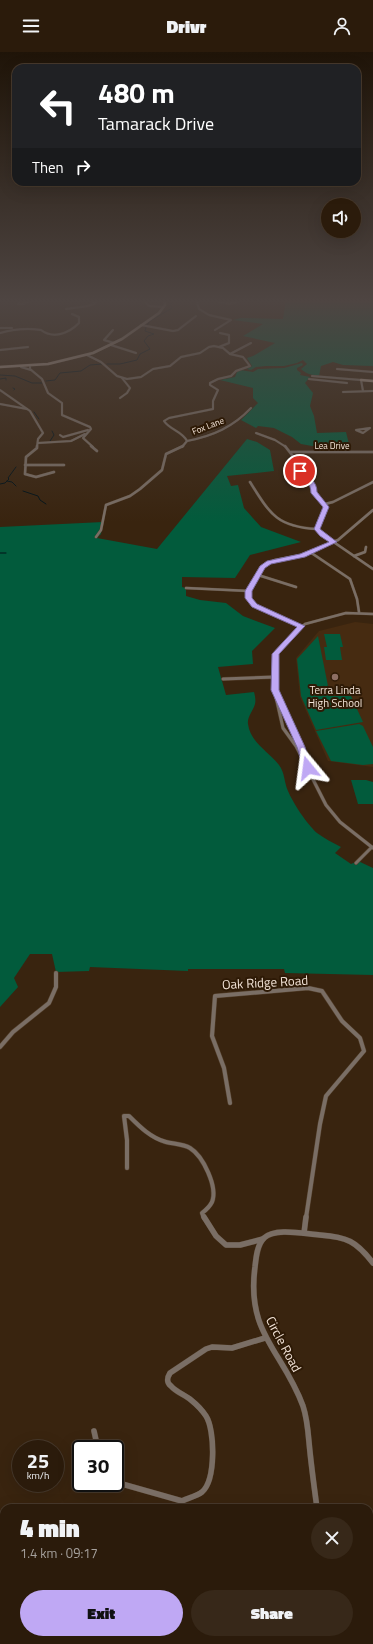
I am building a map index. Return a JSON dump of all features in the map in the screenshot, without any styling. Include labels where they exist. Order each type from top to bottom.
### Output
[{"type":"street","points":[[35,373],[42,379],[48,393],[62,403],[62,415],[66,418],[89,426],[91,430]]},
{"type":"street","points":[[114,373],[122,378],[140,377],[146,373]]},
{"type":"street","points":[[187,441],[183,434],[165,424],[164,421],[169,418],[214,408],[213,401],[218,390],[210,385],[210,383],[235,373]]},
{"type":"street","points":[[312,376],[373,380]]},
{"type":"street","points":[[120,398],[127,393],[130,388],[122,380],[122,378]]},
{"type":"street","points":[[309,379],[343,381],[347,383]]},
{"type":"street","points":[[361,380],[362,391]]},
{"type":"street","points":[[0,390],[28,409],[43,433],[38,439],[37,448],[26,457],[25,474],[29,477],[46,475],[54,472]]},
{"type":"street","points":[[343,392],[373,391]]},
{"type":"street","points":[[0,404],[28,409]]},
{"type":"street","name":"Fox Lane","points":[[96,537],[103,529],[104,509],[106,505],[130,496],[140,489],[162,470],[166,454],[181,448],[187,441],[199,439],[228,427],[238,421],[251,408]]},
{"type":"street","points":[[370,428],[364,433],[356,431],[358,429],[373,427]]},
{"type":"street","points":[[38,443],[71,441],[91,430]]},
{"type":"street","points":[[60,435],[63,437],[91,430]]},
{"type":"street","points":[[256,433],[274,439],[291,452],[301,474],[311,482],[316,495],[325,504],[326,510],[317,525],[317,529]]},
{"type":"street","points":[[85,434],[83,438],[85,441],[97,451]]},
{"type":"street","name":"Lea Drive","points":[[291,452],[373,452]]},
{"type":"street","points":[[25,466],[64,465]]},
{"type":"street","points":[[250,482],[268,511],[275,518],[296,528],[317,529],[333,542],[373,569]]},
{"type":"street","points":[[325,504],[334,502],[373,482]]},
{"type":"street","points":[[301,626],[254,606],[248,598],[249,591],[258,575],[263,567],[269,562],[295,557],[310,552],[346,535],[360,520],[373,510]]},
{"type":"street","points":[[354,556],[364,552],[366,547]]},
{"type":"street","points":[[310,552],[350,580],[357,599],[359,612]]},
{"type":"street","points":[[258,575],[296,587]]},
{"type":"street","points":[[186,588],[249,591]]},
{"type":"street","points":[[356,863],[372,848],[340,822],[326,805],[296,746],[283,728],[275,690],[275,654],[301,626],[305,624],[346,613],[359,612],[373,614]]},
{"type":"street","points":[[223,679],[275,677]]},
{"type":"street","points":[[275,690],[301,747],[308,768]]},
{"type":"street","points":[[0,1046],[13,1032],[49,1003],[56,987],[56,973]]},
{"type":"street","name":"Oak Ridge Road","points":[[230,1103],[224,1068],[212,1036],[215,996],[308,988],[322,991],[342,1021],[360,1038],[364,1051],[326,1096],[320,1124],[304,1233]]},
{"type":"street","points":[[127,1168],[127,1140],[124,1121],[124,1116],[126,1115],[158,1139],[190,1148],[199,1157],[207,1168],[212,1182],[214,1196],[209,1208],[202,1214],[221,1243],[226,1245],[234,1245],[263,1239],[271,1234],[304,1233],[345,1237],[362,1249],[373,1263]]},
{"type":"street","name":"Circle Road","points":[[263,1239],[257,1252],[254,1268],[252,1303],[257,1321],[265,1338],[294,1388],[304,1409],[316,1504]]},
{"type":"street","points":[[124,1484],[182,1500],[202,1492],[211,1478],[213,1460],[210,1424],[201,1409],[192,1400],[170,1386],[167,1381],[167,1377],[170,1373],[206,1349],[212,1347],[232,1348],[265,1338]]},
{"type":"street","points":[[94,1431],[96,1440]]},
{"type":"shaded area","name":"Terra Linda High School","points":[[355,622],[373,624],[373,767],[328,761],[300,697],[296,658],[319,631]]},
{"type":"green space","points":[[236,373],[301,373],[300,375],[310,377],[305,383],[313,393],[310,406],[314,416],[317,433],[346,432],[349,444],[312,446],[301,444],[292,437],[274,428],[258,426],[256,428],[241,420],[258,403],[253,398],[253,388],[220,380],[235,377]]},
{"type":"green space","points":[[308,373],[320,373],[319,376]]},
{"type":"green space","points":[[247,439],[257,442],[270,450],[274,471],[227,476],[231,486],[238,485],[244,508],[261,527],[301,542],[250,555],[235,578],[182,577],[182,587],[186,588],[186,596],[200,600],[226,603],[243,616],[275,628],[252,651],[253,664],[218,667],[226,695],[254,692],[255,704],[249,716],[249,730],[260,746],[281,768],[290,796],[305,819],[317,833],[341,847],[335,853],[351,864],[358,861],[373,868],[373,975],[285,973],[284,969],[188,969],[188,971],[90,967],[89,971],[56,972],[52,954],[30,954],[14,978],[18,987],[0,1007],[0,527],[103,522],[101,534],[97,538],[157,549]]},
{"type":"green space","points":[[324,634],[340,634],[343,647],[340,647],[342,660],[326,660],[324,647],[327,647]]},
{"type":"green space","points":[[318,636],[330,696],[351,696],[363,722],[316,730],[301,696],[297,659]]},
{"type":"green space","points":[[359,724],[363,726],[373,747],[373,764],[363,765],[331,761],[316,731]]},
{"type":"green space","points":[[351,780],[366,780],[373,782],[373,804],[358,804]]},
{"type":"waterway","points":[[46,381],[55,380],[60,373]]},
{"type":"waterway","points":[[0,375],[15,376],[32,383],[42,383]]},
{"type":"waterway","points":[[0,379],[6,378],[6,380]]},
{"type":"waterway","points":[[34,412],[39,419]]},
{"type":"waterway","points":[[50,441],[54,435],[52,431]]},
{"type":"waterway","points":[[7,481],[16,467]]},
{"type":"waterway","points":[[0,484],[7,481]]},
{"type":"waterway","points":[[7,481],[12,482],[16,486]]},
{"type":"waterway","points":[[23,491],[38,496],[40,500],[46,504]]},
{"type":"waterway","points":[[0,553],[6,553]]},
{"type":"place","name":"Terra Linda High School","points":[[335,677]]},
{"type":"route","points":[[300,471],[301,474],[311,482],[314,488],[314,493],[326,507],[326,510],[317,525],[317,529],[333,542],[302,555],[269,562],[263,567],[249,591],[248,598],[254,606],[301,626],[275,654],[275,690],[301,747],[308,768]]}]
